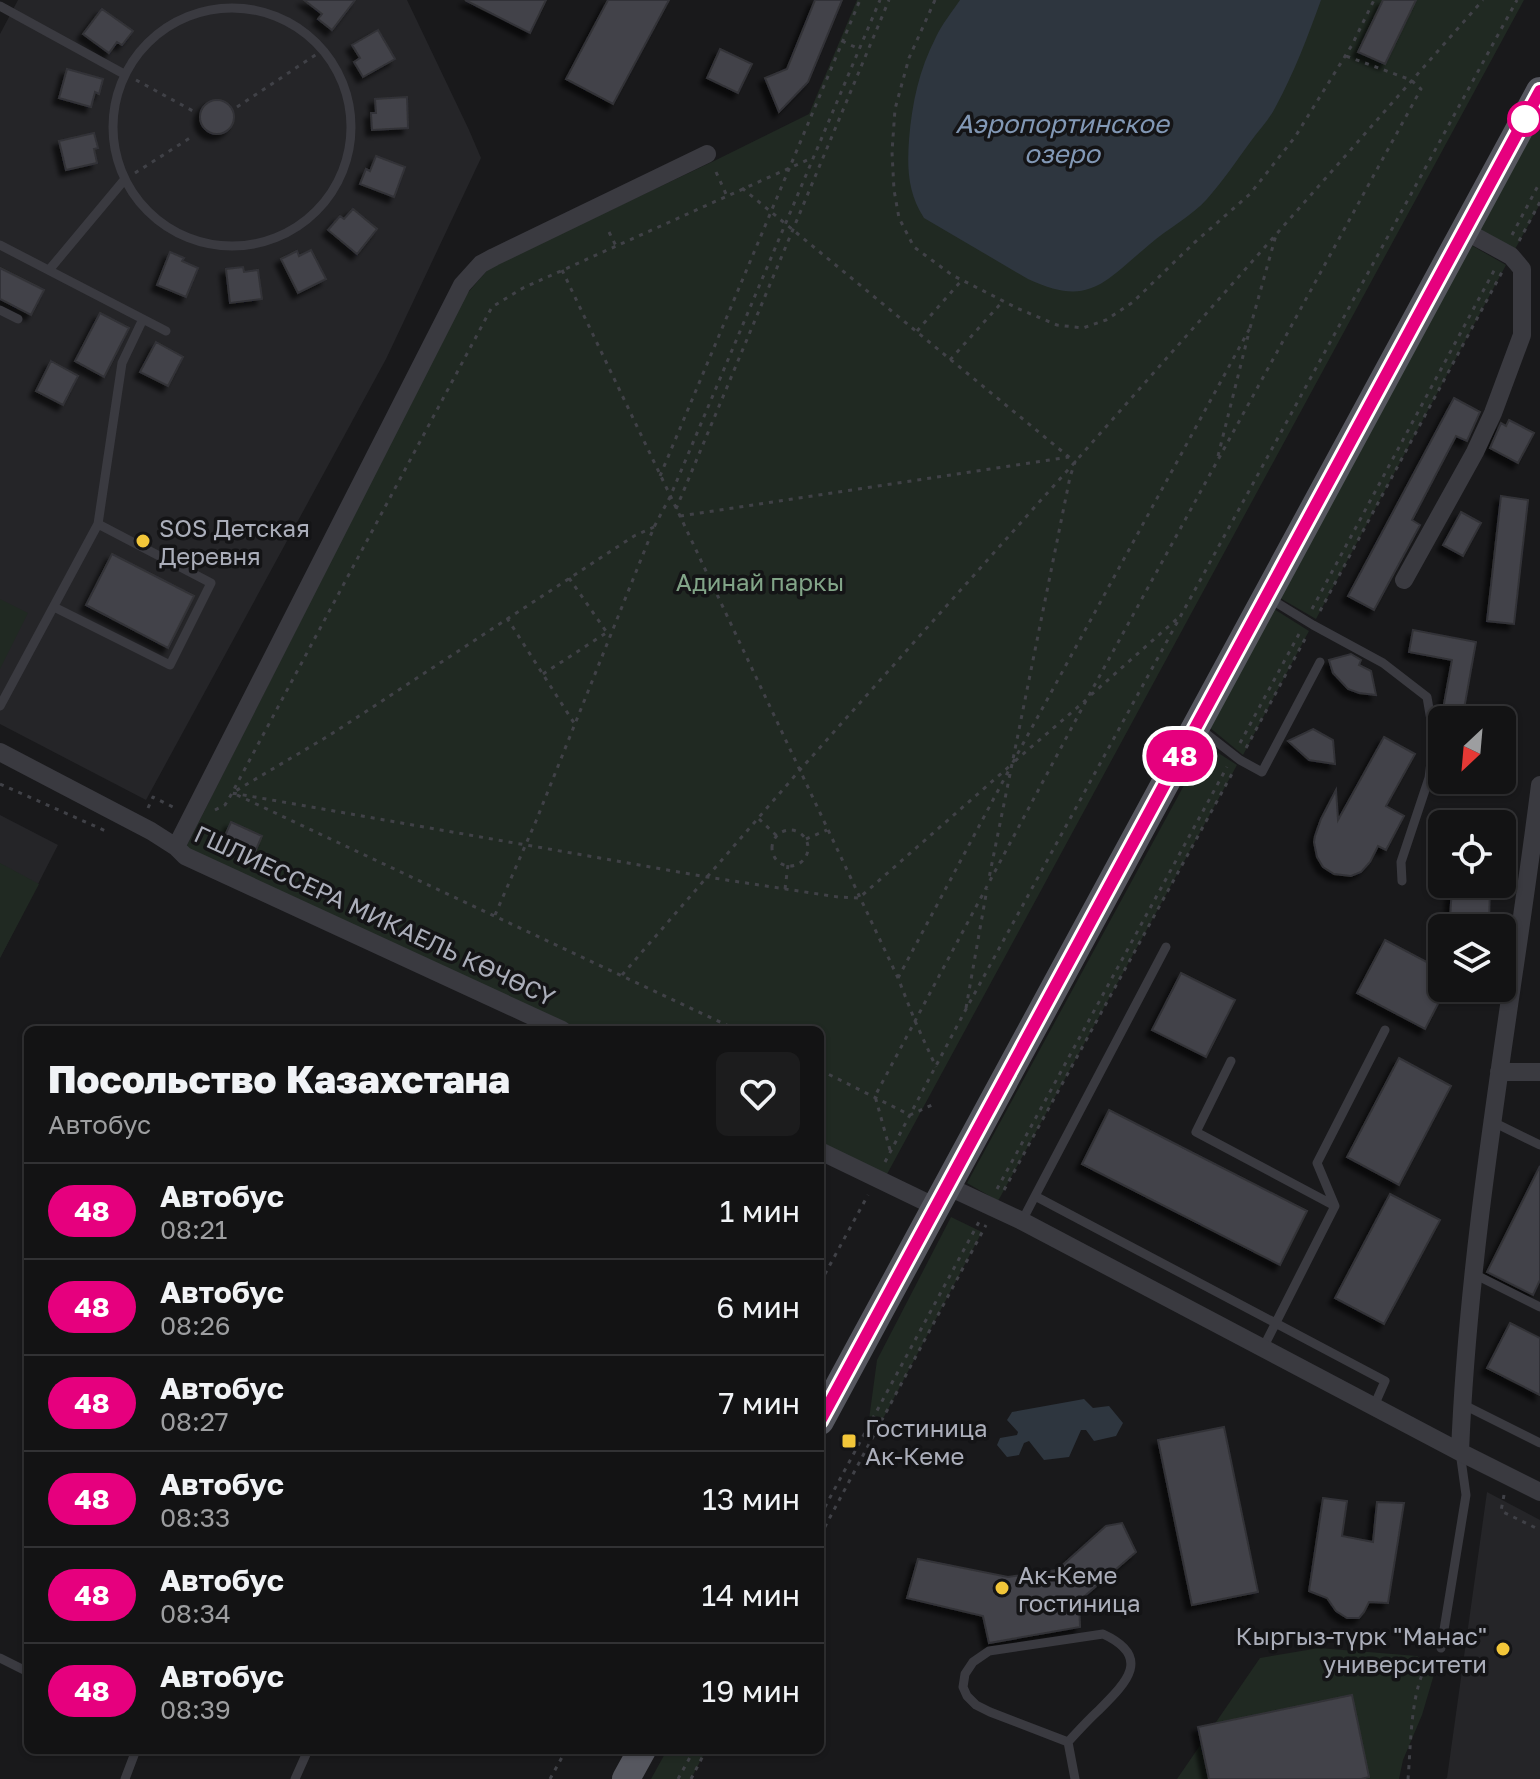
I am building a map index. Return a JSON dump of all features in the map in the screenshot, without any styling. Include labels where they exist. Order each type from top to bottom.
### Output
[{"type":"main road","points":[[824,1414],[1540,91]]},
{"type":"main road","points":[[626,1779],[640,1754]]},
{"type":"street","points":[[176,847],[462,285],[481,264],[494,257],[707,154]]},
{"type":"street","points":[[1404,580],[1475,452],[1522,335],[1522,269],[1507,254],[1465,231]]},
{"type":"street","name":"ГШЛИЕССЕРА МИКАЕЛЬ КӨЧӨСҮ","points":[[0,752],[151,831],[185,856],[553,1026]]},
{"type":"street","points":[[1460,1452],[1474,1274],[1492,1121],[1534,874],[1540,785]]},
{"type":"street","points":[[1499,1072],[1540,1072]]},
{"type":"street","points":[[824,1152],[942,1196],[992,1206],[1540,1492]]},
{"type":"lane","points":[[0,6],[124,74]]},
{"type":"lane","points":[[234,8],[267,13],[298,27],[323,50],[339,74],[349,101],[352,130],[347,159],[336,186],[319,209],[297,227],[271,240],[243,246],[214,245],[186,238],[160,223],[139,203],[115,153],[112,126],[115,99],[124,74],[143,46],[170,25],[200,12],[234,8]]},
{"type":"lane","points":[[49,270],[125,179]]},
{"type":"lane","points":[[0,245],[166,331]]},
{"type":"lane","points":[[0,310],[18,319]]},
{"type":"lane","points":[[0,706],[98,524],[122,363],[143,319]]},
{"type":"lane","points":[[54,607],[170,665],[211,583],[98,524]]},
{"type":"lane","points":[[1266,596],[1383,663],[1427,697],[1434,738],[1429,778],[1401,862],[1402,881]]},
{"type":"lane","points":[[1196,726],[1236,758],[1262,772],[1320,662]]},
{"type":"lane","points":[[1022,1221],[1166,947]]},
{"type":"lane","points":[[1263,1348],[1335,1206],[1317,1163],[1385,1030]]},
{"type":"lane","points":[[1231,1061],[1196,1132],[1335,1206]]},
{"type":"lane","points":[[1492,1121],[1540,1145]]},
{"type":"lane","points":[[1035,1196],[1385,1381],[1374,1406]]},
{"type":"lane","points":[[1474,1274],[1540,1307]]},
{"type":"lane","points":[[1462,1404],[1540,1443]]},
{"type":"lane","points":[[1441,1648],[1466,1495],[1460,1452]]},
{"type":"lane","points":[[1103,1634],[1119,1641],[1128,1652],[1131,1665],[1129,1677],[1068,1742],[976,1705],[963,1687],[965,1674],[973,1662],[989,1651],[1103,1634]]},
{"type":"lane","points":[[0,1658],[24,1670]]},
{"type":"lane","points":[[1068,1742],[1075,1779]]},
{"type":"lane","points":[[125,1779],[134,1754]]},
{"type":"lane","points":[[295,1779],[306,1754]]},
{"type":"path","points":[[660,476],[860,0]]},
{"type":"path","points":[[495,915],[654,527],[670,497],[880,0]]},
{"type":"path","points":[[676,509],[889,0]]},
{"type":"path","points":[[935,0],[909,58],[895,109],[892,152],[899,218],[914,247],[952,275],[1057,325],[1083,328],[1106,320],[1133,302],[1250,194],[1295,137],[1346,56],[1374,0]]},
{"type":"path","points":[[622,975],[1483,0]]},
{"type":"path","points":[[882,1169],[965,1011],[1517,0]]},
{"type":"path","points":[[842,41],[859,49]]},
{"type":"path","points":[[237,107],[323,50]]},
{"type":"path","points":[[890,1153],[875,1096],[1087,699],[1421,89],[1411,80],[1346,56]]},
{"type":"path","points":[[124,74],[193,111]]},
{"type":"path","points":[[125,179],[193,136]]},
{"type":"path","points":[[707,154],[726,196]]},
{"type":"path","points":[[232,793],[492,307],[562,270],[814,157]]},
{"type":"path","points":[[824,1509],[992,1206],[1024,1155],[1507,254],[1540,182]]},
{"type":"path","points":[[742,188],[1075,462]]},
{"type":"path","points":[[824,1528],[992,1206],[1015,1150],[1236,758],[1507,254],[1540,202]]},
{"type":"path","points":[[609,232],[616,246]]},
{"type":"path","points":[[1216,464],[1277,232]]},
{"type":"path","points":[[562,270],[898,978],[936,1067]]},
{"type":"path","points":[[917,332],[962,280]]},
{"type":"path","points":[[950,360],[1003,301]]},
{"type":"path","points":[[898,978],[1250,328]]},
{"type":"path","points":[[680,516],[1069,457]]},
{"type":"path","points":[[965,1011],[1012,764],[1075,462]]},
{"type":"path","points":[[232,793],[330,735],[634,536],[654,527]]},
{"type":"path","points":[[569,578],[606,633],[611,635]]},
{"type":"path","points":[[232,793],[707,877],[859,898],[1181,616]]},
{"type":"path","points":[[507,618],[575,724]]},
{"type":"path","points":[[543,674],[606,633]]},
{"type":"path","points":[[0,784],[115,835]]},
{"type":"path","points":[[232,793],[729,1026]]},
{"type":"path","points":[[148,808],[153,797],[179,809]]},
{"type":"path","points":[[758,818],[777,836]]},
{"type":"path","points":[[793,830],[806,839],[806,857],[797,864],[782,863],[773,853],[777,836],[784,831],[793,830]]},
{"type":"path","points":[[806,839],[827,830]]},
{"type":"path","points":[[785,889],[788,865]]},
{"type":"path","points":[[824,1072],[910,1115]]},
{"type":"path","points":[[910,1115],[932,1105]]},
{"type":"path","points":[[1015,1150],[1024,1155]]},
{"type":"path","points":[[824,1276],[870,1190]]},
{"type":"path","points":[[1511,1478],[1501,1511],[1540,1530]]},
{"type":"path","points":[[1408,1779],[1415,1700],[1423,1668],[1441,1648]]},
{"type":"path","points":[[550,1779],[564,1754]]},
{"type":"path","points":[[678,1779],[692,1754]]},
{"type":"path","points":[[691,1779],[704,1754]]},
{"type":"shaded area","name":"SOS Детская Деревня","points":[[18,0],[407,0],[481,158],[386,359],[146,800],[0,724],[0,34]]},
{"type":"shaded area","points":[[0,815],[58,845],[0,958]]},
{"type":"shaded area","name":"Кыргыз-түрк \"Манас\" университети","points":[[1487,1492],[1540,1520],[1540,1779],[1445,1779]]},
{"type":"green space","name":"Адинай паркы","points":[[857,0],[1524,0],[886,1176],[824,1146],[824,1026],[564,1026],[190,853],[187,845],[465,296],[490,267],[809,114]]},
{"type":"green space","points":[[1540,111],[1540,204],[1514,251],[1476,227]]},
{"type":"green space","points":[[1471,245],[1506,265],[1316,619],[1280,598]]},
{"type":"green space","points":[[0,599],[28,613],[0,669]]},
{"type":"green space","points":[[1274,609],[1309,631],[1243,755],[1209,727]]},
{"type":"green space","points":[[1206,745],[1237,765],[998,1201],[967,1183]]},
{"type":"green space","points":[[0,863],[39,884],[0,958]]},
{"type":"green space","points":[[951,1217],[982,1232],[877,1430],[868,1427],[877,1360]]},
{"type":"green space","points":[[1319,1648],[1417,1656],[1435,1671],[1399,1779],[1177,1779],[1260,1658]]},
{"type":"green space","points":[[665,1754],[704,1754],[691,1779],[651,1779]]},
{"type":"water","name":"Аэропортинское озеро","points":[[960,0],[1321,0],[1274,111],[1207,199],[1108,279],[1082,291],[1067,291],[1028,279],[924,218],[915,199],[908,151],[917,87],[936,37]]},
{"type":"water","points":[[1084,1399],[1093,1408],[1109,1406],[1123,1423],[1116,1436],[1094,1441],[1086,1430],[1081,1430],[1069,1457],[1044,1460],[1029,1441],[1024,1443],[1019,1455],[1007,1457],[997,1445],[1000,1438],[1017,1435],[1018,1432],[1007,1420],[1012,1412]]},
{"type":"building","points":[[304,0],[355,0],[332,30],[318,19],[322,14]]},
{"type":"building","points":[[465,0],[546,0],[530,33]]},
{"type":"building","points":[[608,0],[669,0],[613,104],[566,79]]},
{"type":"building","points":[[815,0],[842,0],[808,82],[779,112],[765,78],[787,69]]},
{"type":"building","points":[[1383,0],[1416,0],[1385,64],[1358,52]]},
{"type":"building","points":[[102,9],[133,31],[122,45],[117,42],[109,53],[83,34]]},
{"type":"building","points":[[378,30],[395,59],[363,77],[354,62],[360,58],[352,45]]},
{"type":"building","points":[[720,49],[752,64],[738,93],[707,78]]},
{"type":"building","points":[[67,69],[103,79],[91,107],[59,98]]},
{"type":"building","points":[[407,97],[408,128],[372,130],[371,113],[376,113],[375,99]]},
{"type":"building","points":[[217,100],[229,105],[234,117],[229,129],[217,134],[205,129],[200,117],[205,105]]},
{"type":"building","points":[[94,133],[98,148],[94,149],[97,163],[66,170],[59,141]]},
{"type":"building","points":[[376,156],[405,167],[394,197],[360,184]]},
{"type":"building","points":[[353,209],[377,229],[357,254],[328,230],[340,216],[344,219]]},
{"type":"building","points":[[311,250],[326,279],[298,293],[281,259],[297,251],[299,256]]},
{"type":"building","points":[[170,252],[198,268],[186,297],[157,285]]},
{"type":"building","points":[[243,267],[244,272],[258,270],[262,299],[230,303],[226,269]]},
{"type":"building","points":[[0,268],[44,290],[31,315],[0,299]]},
{"type":"building","points":[[100,313],[129,328],[104,377],[75,361]]},
{"type":"building","points":[[156,342],[183,357],[168,386],[140,372]]},
{"type":"building","points":[[51,361],[78,376],[63,405],[36,391]]},
{"type":"building","points":[[1454,398],[1480,412],[1467,441],[1456,436],[1412,520],[1420,525],[1374,610],[1348,596]]},
{"type":"building","points":[[1509,420],[1534,433],[1518,463],[1490,448],[1501,423],[1506,426]]},
{"type":"building","points":[[1501,496],[1528,500],[1514,624],[1487,621]]},
{"type":"building","points":[[1461,512],[1481,523],[1463,556],[1443,545]]},
{"type":"building","points":[[112,554],[194,596],[168,648],[86,605]]},
{"type":"building","points":[[1413,630],[1476,642],[1465,706],[1444,706],[1452,660],[1409,652]]},
{"type":"building","points":[[1351,654],[1361,660],[1359,665],[1371,671],[1376,695],[1348,689],[1333,673],[1329,660]]},
{"type":"building","points":[[1313,729],[1333,740],[1335,764],[1309,760],[1288,741]]},
{"type":"building","points":[[1384,737],[1415,754],[1386,806],[1404,816],[1386,850],[1378,846],[1361,872],[1351,876],[1334,874],[1323,867],[1317,857],[1314,842],[1321,819],[1336,790],[1338,820]]},
{"type":"building","points":[[231,822],[262,836],[255,852],[224,838]]},
{"type":"building","points":[[1451,898],[1490,898],[1489,914],[1450,914]]},
{"type":"building","points":[[1385,940],[1428,963],[1428,1002],[1439,1002],[1425,1029],[1357,993]]},
{"type":"building","points":[[1181,973],[1235,1000],[1206,1057],[1152,1030]]},
{"type":"building","points":[[1399,1058],[1451,1086],[1399,1185],[1347,1157]]},
{"type":"building","points":[[1109,1110],[1307,1211],[1280,1265],[1082,1164]]},
{"type":"building","points":[[1540,1166],[1540,1280],[1533,1295],[1487,1272]]},
{"type":"building","points":[[1390,1194],[1440,1220],[1384,1324],[1335,1298]]},
{"type":"building","points":[[1510,1323],[1540,1338],[1540,1395],[1487,1368]]},
{"type":"building","points":[[1224,1427],[1258,1592],[1192,1605],[1158,1440]]},
{"type":"building","points":[[1323,1498],[1347,1501],[1342,1536],[1373,1542],[1377,1502],[1404,1503],[1388,1603],[1369,1602],[1359,1618],[1347,1618],[1336,1611],[1327,1598],[1309,1591]]},
{"type":"building","name":"Ак-Кеме гостиница","points":[[1122,1523],[1136,1552],[1079,1601],[1080,1627],[989,1643],[983,1616],[907,1598],[918,1559],[1008,1577],[1057,1570],[1106,1526]]},
{"type":"building","points":[[1352,1695],[1369,1777],[1209,1779],[1198,1727]]},
{"type":"bus line","name":"48","points":[[824,1414],[1540,91]]},
{"type":"place","name":"SOS Детская Деревня","points":[[143,541]]},
{"type":"place","name":"Гостиница Ак-Кеме","points":[[849,1441]]},
{"type":"place","name":"Ак-Кеме гостиница","points":[[1002,1588]]},
{"type":"place","name":"Кыргыз-түрк \"Манас\" университети","points":[[1503,1649]]}]
